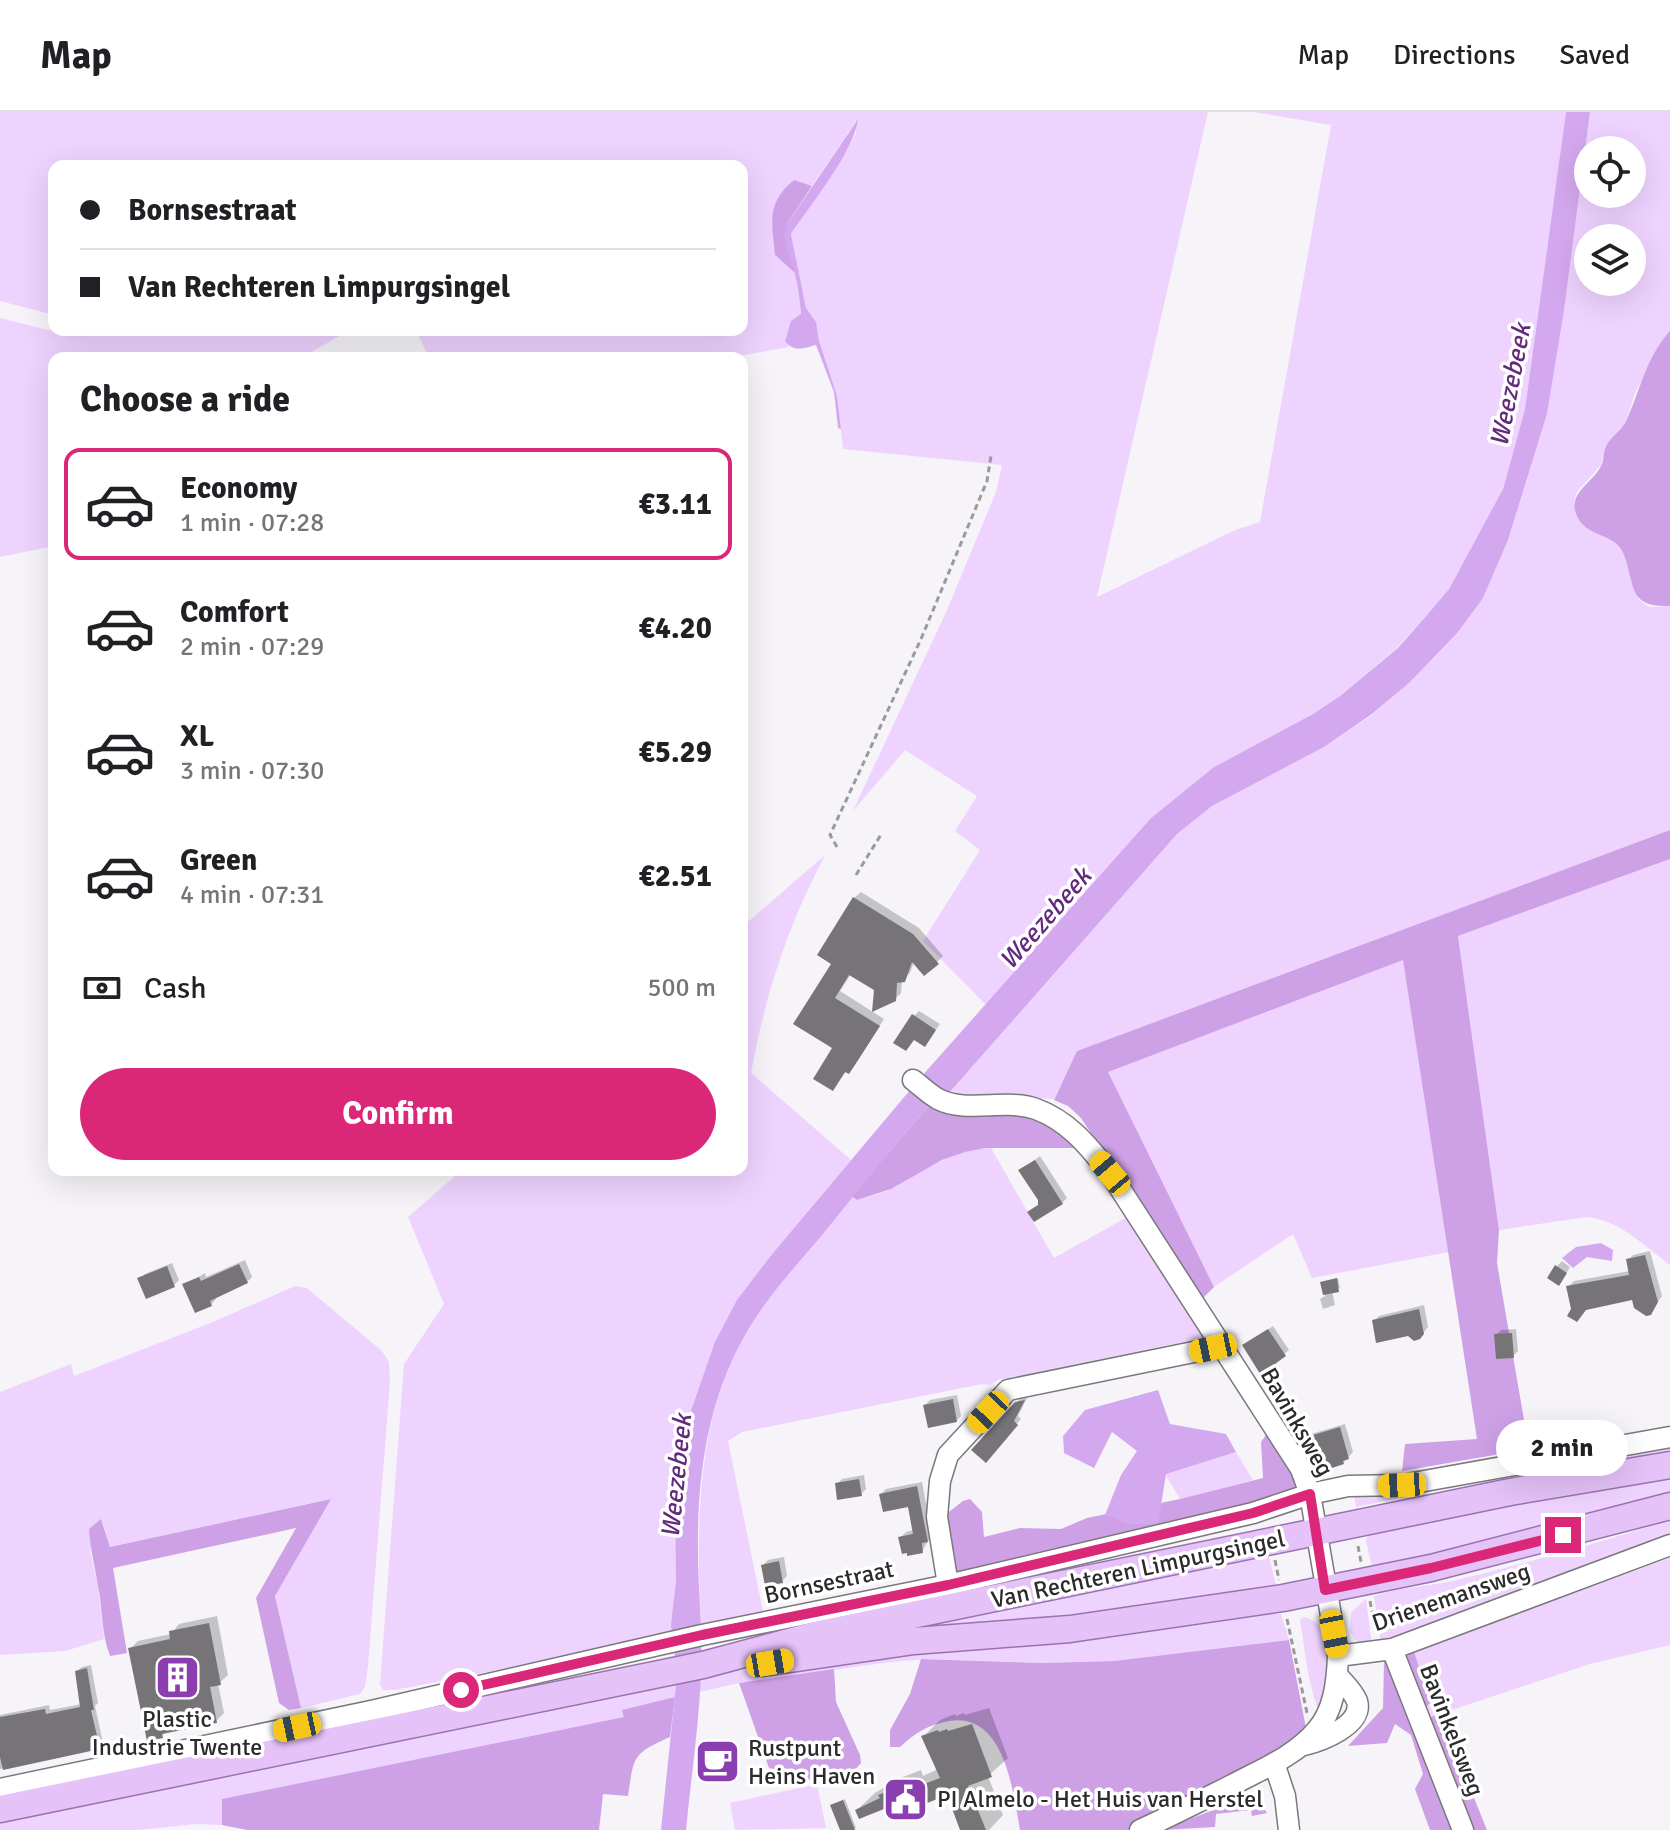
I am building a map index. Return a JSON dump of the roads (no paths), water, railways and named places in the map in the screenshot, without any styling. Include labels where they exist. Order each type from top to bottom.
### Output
[{"type":"main road","name":"Van Rechteren Limpurgsingel","points":[[0,1809],[703,1665],[815,1635],[1271,1541],[1510,1492],[1670,1465]]},
{"type":"main road","name":"Van Rechteren Limpurgsingel","points":[[703,1665],[770,1663],[914,1641],[1070,1629],[1283,1598],[1460,1562],[1670,1506]]},
{"type":"street","name":"Bavinksweg","points":[[913,1080],[938,1099],[952,1103],[1033,1108],[1061,1121],[1082,1139],[1110,1173],[1301,1469],[1310,1494],[1315,1532]]},
{"type":"street","points":[[948,1585],[937,1517],[940,1481],[948,1455],[1008,1390],[1220,1345]]},
{"type":"street","name":"Bornsestraat","points":[[0,1789],[371,1711],[702,1635],[948,1585],[1253,1513],[1310,1494],[1348,1486],[1402,1485],[1670,1437]]},
{"type":"street","points":[[1140,1830],[1274,1763],[1301,1746],[1317,1730],[1333,1697],[1338,1666],[1315,1532]]},
{"type":"street","name":"Drienemansweg","points":[[1338,1666],[1392,1649],[1670,1545]]},
{"type":"street","name":"Bavinkelsweg","points":[[1392,1649],[1463,1830]]},
{"type":"street","points":[[1301,1746],[1327,1740],[1356,1714],[1358,1705],[1338,1666]]},
{"type":"street","points":[[1274,1763],[1285,1796],[1289,1830]]},
{"type":"place","name":"Plastic Industrie Twente","points":[[177,1677]]},
{"type":"place","name":"Rustpunt Heins Haven","points":[[717,1762]]},
{"type":"place","name":"PI Almelo - Het Huis van Herstel","points":[[906,1799]]},
{"type":"water label","name":"Weezebeek","points":[[1510,385]]},
{"type":"water label","name":"Weezebeek","points":[[1045,918]]},
{"type":"water label","name":"Weezebeek","points":[[676,1476]]}]
